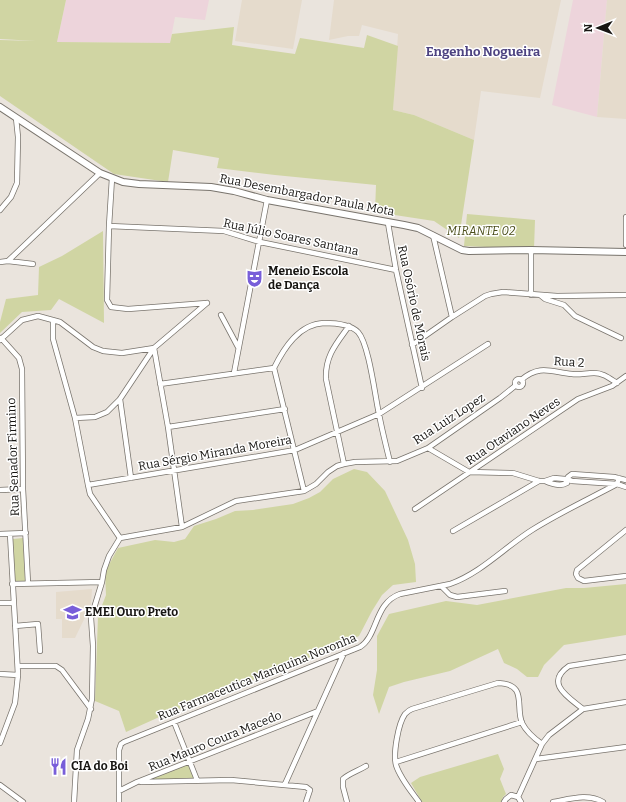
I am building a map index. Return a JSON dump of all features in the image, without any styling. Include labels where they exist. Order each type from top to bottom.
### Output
[{"type":"street","name":"Rua Desembargador Paula Mota","points":[[0,107],[100,173],[123,182],[211,187],[234,191],[267,200],[418,228],[434,234],[462,250],[469,251],[531,250],[626,252]]},
{"type":"street","points":[[0,210],[11,197],[17,183],[18,137],[16,118]]},
{"type":"street","points":[[8,262],[100,173]]},
{"type":"street","points":[[75,418],[95,417],[107,412],[120,399],[154,348],[207,303],[128,309],[111,307],[107,300],[108,226],[112,178]]},
{"type":"street","points":[[234,373],[267,200]]},
{"type":"street","points":[[626,217],[626,245]]},
{"type":"street","name":"Rua Osório de Morais","points":[[388,222],[396,270],[422,388]]},
{"type":"street","name":"Rua Júlio Soares Santana","points":[[108,226],[224,231],[260,242],[396,270]]},
{"type":"street","points":[[434,234],[452,317]]},
{"type":"street","points":[[531,250],[531,295]]},
{"type":"street","points":[[0,262],[33,264]]},
{"type":"street","points":[[412,345],[452,317],[485,296],[491,294],[503,292],[540,296],[626,295]]},
{"type":"street","points":[[540,296],[564,305],[575,316],[621,338]]},
{"type":"street","points":[[221,315],[238,348]]},
{"type":"street","points":[[0,339],[22,320],[38,316],[60,322],[93,347],[103,351],[122,353],[154,348]]},
{"type":"street","points":[[53,320],[53,339],[75,418],[90,494],[120,538]]},
{"type":"street","points":[[304,491],[274,368],[286,346],[294,337],[307,327],[320,323],[335,324],[349,326],[358,332],[364,342],[390,462]]},
{"type":"street","points":[[74,802],[77,750],[91,709],[93,646],[91,618],[109,556],[120,538],[182,527],[236,501],[304,491],[316,484],[333,469],[344,464],[326,379],[326,365],[329,356],[349,326]]},
{"type":"street","name":"Rua Senador Firmino","points":[[0,339],[19,358],[22,369],[23,489],[28,583]]},
{"type":"street","name":"Rua Sérgio Miranda Moreira","points":[[88,486],[295,450],[379,414],[422,388],[488,344]]},
{"type":"street","points":[[154,348],[168,427],[182,527]]},
{"type":"street","points":[[160,384],[274,368]]},
{"type":"street","name":"Rua 2","points":[[515,386],[519,388],[521,387],[522,381],[529,374],[544,370],[573,375],[595,373],[606,376],[617,382]]},
{"type":"street","name":"Rua Otaviano Neves","points":[[415,509],[578,399],[612,386],[626,376]]},
{"type":"street","points":[[522,381],[528,387]]},
{"type":"street","name":"Rua Luiz Lopez","points":[[344,464],[355,462],[396,461],[428,448],[515,386]]},
{"type":"street","points":[[120,399],[130,478]]},
{"type":"street","points":[[168,427],[285,409]]},
{"type":"street","points":[[428,448],[469,472],[513,473],[539,481],[545,481]]},
{"type":"street","points":[[626,480],[614,476],[572,474],[568,477],[569,480],[572,481],[626,486]]},
{"type":"street","points":[[441,586],[458,582],[475,572],[533,530],[617,484],[619,478]]},
{"type":"street","points":[[453,531],[539,481]]},
{"type":"street","points":[[0,490],[23,489]]},
{"type":"street","points":[[626,530],[576,572],[576,576],[584,581],[626,576]]},
{"type":"street","points":[[0,534],[26,533]]},
{"type":"street","points":[[0,743],[15,703],[18,674],[10,534]]},
{"type":"street","points":[[12,584],[102,582]]},
{"type":"street","points":[[441,586],[450,595],[457,597],[505,591]]},
{"type":"street","name":"Rua Farmaceutica Mariquina Noronha","points":[[119,791],[119,750],[121,744],[124,742],[364,644],[383,608],[393,597],[400,594],[441,586]]},
{"type":"street","points":[[0,603],[14,603]]},
{"type":"street","points":[[15,626],[38,624],[40,651]]},
{"type":"street","points":[[285,784],[344,653]]},
{"type":"street","points":[[583,709],[566,696],[560,689],[558,680],[562,670],[569,666],[626,658]]},
{"type":"street","points":[[18,666],[56,666],[62,670],[91,709]]},
{"type":"street","points":[[0,674],[18,674]]},
{"type":"street","points":[[419,802],[399,771],[395,753],[402,718],[406,712],[412,709],[498,683],[503,683],[512,686],[516,690],[519,695],[522,722],[528,731],[542,744]]},
{"type":"street","points":[[518,797],[542,744],[549,735],[583,709],[626,702]]},
{"type":"street","name":"Rua Mauro Coura Macedo","points":[[119,791],[137,782],[318,711]]},
{"type":"street","points":[[174,722],[197,780]]},
{"type":"street","points":[[396,762],[522,722]]},
{"type":"street","points":[[536,759],[626,747]]},
{"type":"street","points":[[347,802],[343,787],[343,779],[366,766]]},
{"type":"street","points":[[137,782],[231,780],[285,784],[306,787],[310,790],[306,802]]},
{"type":"street","points":[[0,785],[23,802]]},
{"type":"street","points":[[119,791],[119,802]]},
{"type":"street","points":[[504,802],[511,795],[518,797],[521,802]]},
{"type":"street","points":[[553,802],[586,797],[603,802]]},
{"type":"shaded area","points":[[66,0],[209,0],[205,20],[175,17],[170,43],[57,42]]},
{"type":"shaded area","points":[[242,0],[302,0],[293,49],[235,41]]},
{"type":"shaded area","points":[[334,0],[561,0],[540,98],[481,91],[474,140],[414,115],[393,110],[398,34],[362,25],[359,36],[348,36],[329,40]]},
{"type":"shaded area","points":[[573,0],[607,0],[597,117],[552,105]]},
{"type":"shaded area","points":[[607,0],[626,0],[626,119],[597,117]]},
{"type":"shaded area","name":"EMEI Ouro Preto","points":[[92,589],[91,605],[75,638],[62,638],[62,619],[56,619],[56,592]]},
{"type":"green space","points":[[0,0],[66,0],[57,42],[170,43],[172,34],[234,27],[232,45],[295,54],[300,38],[364,48],[367,35],[398,46],[393,110],[414,115],[474,140],[459,238],[434,221],[375,212],[376,185],[217,168],[219,158],[173,150],[168,182],[114,174],[0,96],[0,40],[36,41],[0,39]]},
{"type":"green space","name":"MIRANTE 02","points":[[467,214],[535,220],[534,249],[464,246]]},
{"type":"green space","points":[[103,231],[104,323],[59,299],[51,310],[22,312],[0,333],[0,322],[6,299],[38,295],[39,267],[62,256]]},
{"type":"green space","points":[[354,469],[367,472],[385,491],[408,540],[415,564],[416,582],[393,585],[382,595],[359,636],[338,646],[166,714],[126,732],[119,711],[95,701],[98,616],[106,595],[105,572],[118,548],[155,540],[174,542],[185,539],[194,526],[235,511],[293,504],[320,492],[333,479]]},
{"type":"green space","points":[[23,538],[25,582],[15,582],[13,539]]},
{"type":"green space","points":[[626,584],[626,635],[564,645],[544,665],[538,677],[527,677],[517,669],[504,663],[498,649],[450,671],[389,687],[379,714],[373,695],[377,670],[377,636],[389,614],[446,601],[477,605],[566,588]]},
{"type":"green space","points":[[498,754],[504,769],[500,779],[506,794],[501,802],[422,802],[411,783],[420,777]]},
{"type":"green space","points":[[189,762],[197,780],[137,782]]},
{"type":"place","name":"Meneio Escola de Dança","points":[[255,278]]},
{"type":"place","name":"EMEI Ouro Preto","points":[[72,612]]},
{"type":"place","name":"CIA do Boi","points":[[58,766]]},
{"type":"district","name":"Engenho Nogueira","points":[[483,51]]}]
